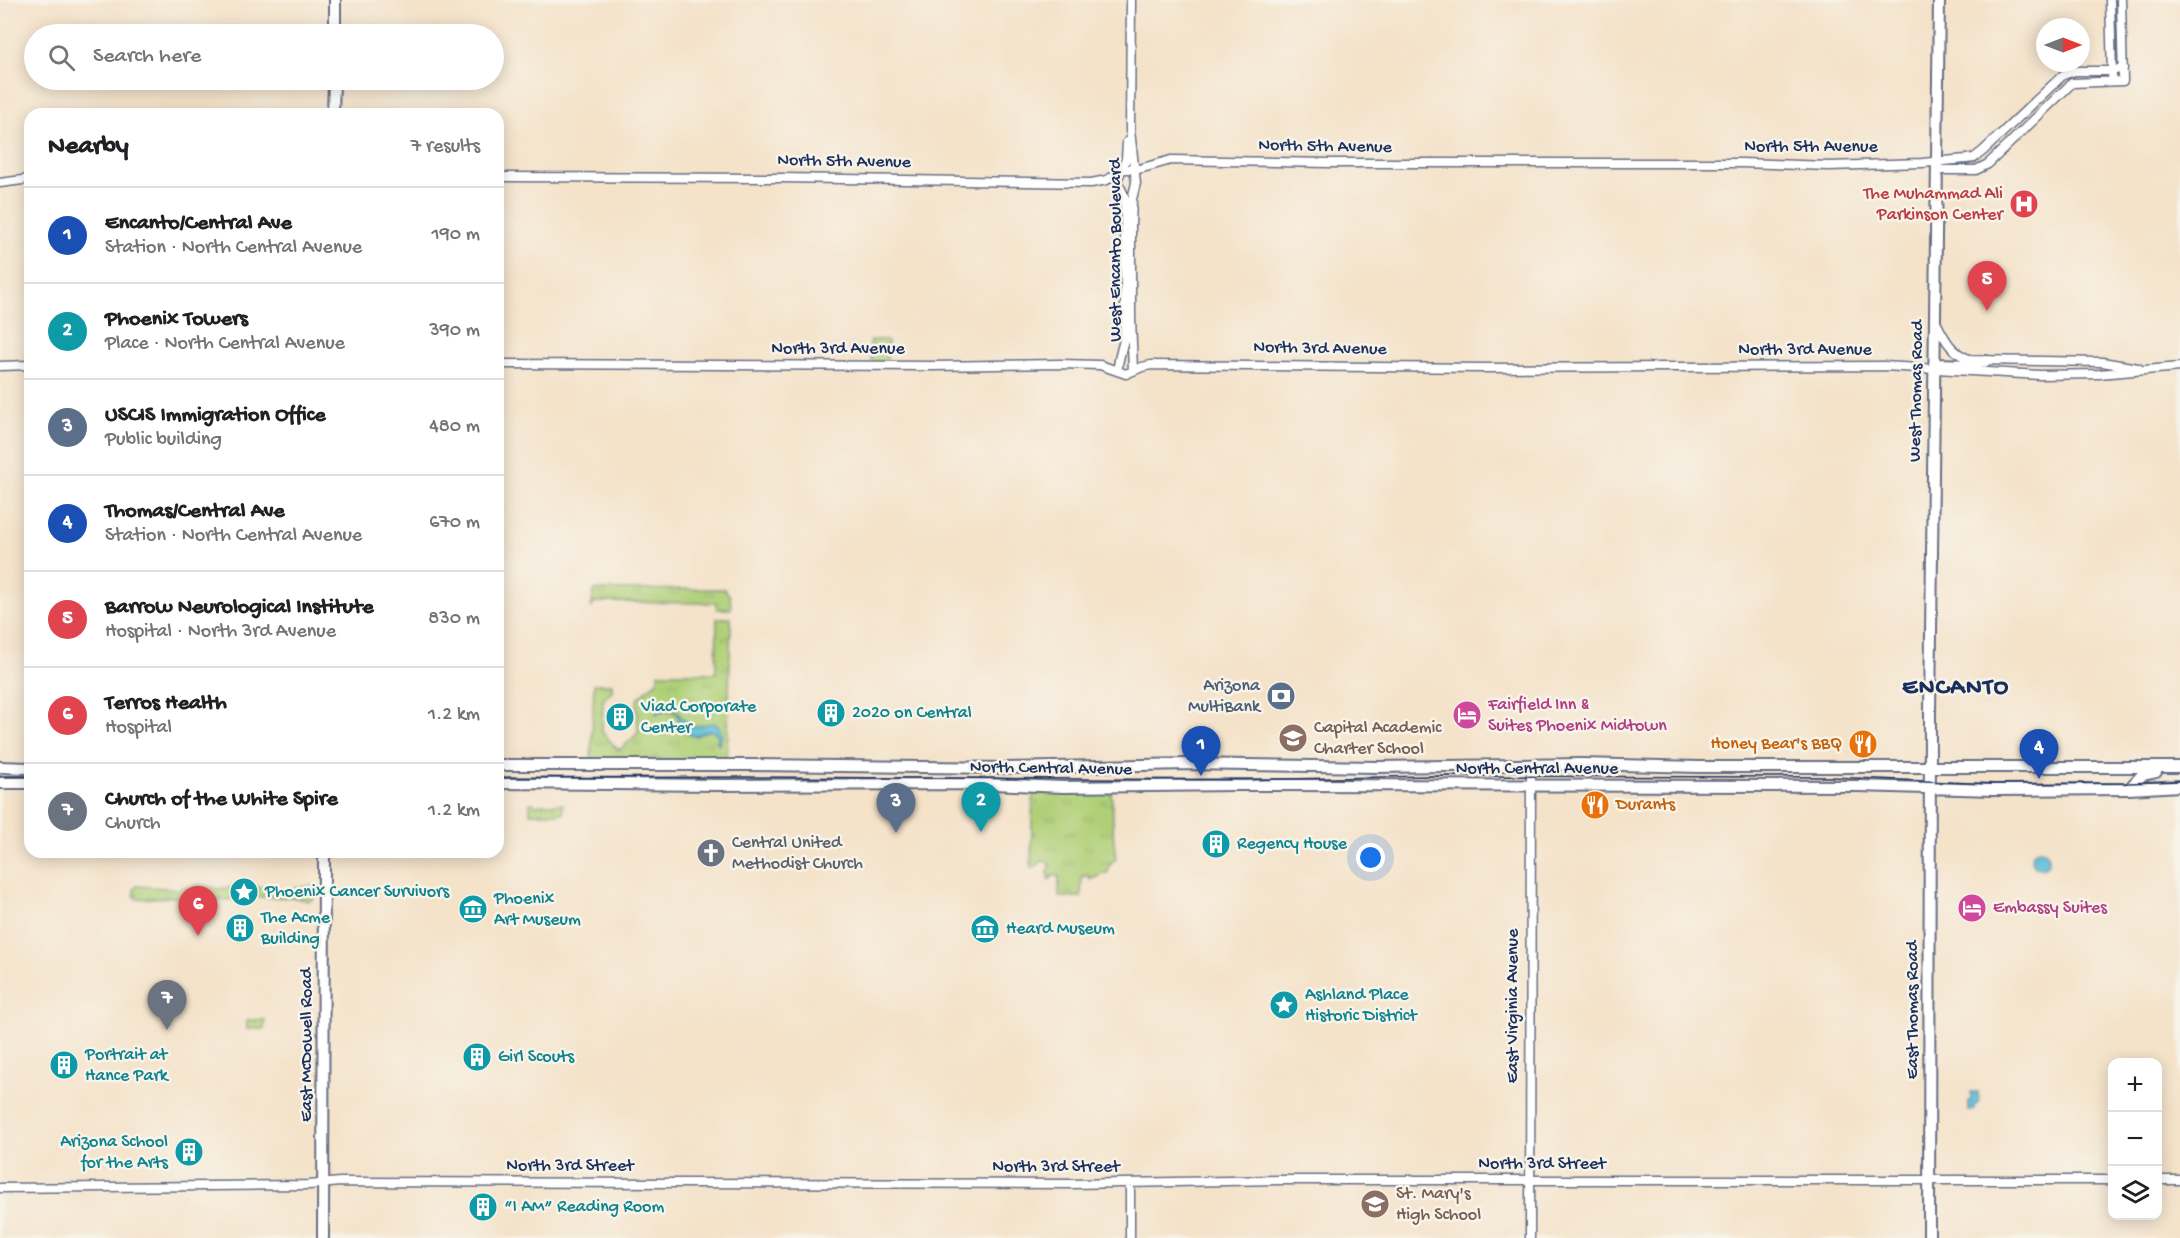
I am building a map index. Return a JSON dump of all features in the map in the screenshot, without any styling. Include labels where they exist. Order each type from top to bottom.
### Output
[{"type":"main road","points":[[335,0],[335,24]]},
{"type":"main road","name":"West Thomas Road","points":[[1930,786],[1939,0]]},
{"type":"main road","points":[[333,108],[334,90]]},
{"type":"main road","points":[[1934,366],[1975,365],[1986,361]]},
{"type":"main road","name":"North Central Avenue","points":[[504,765],[1018,768],[1187,764],[1377,767],[1531,775],[1858,786],[2129,789],[2180,786]]},
{"type":"main road","name":"North Central Avenue","points":[[504,783],[993,784],[1120,787],[1531,775],[1624,764],[1699,767],[2180,769]]},
{"type":"main road","points":[[592,784],[593,777],[606,769],[652,769],[666,765]]},
{"type":"main road","points":[[0,767],[24,768]]},
{"type":"main road","points":[[2129,789],[2148,772],[2180,769]]},
{"type":"main road","points":[[0,783],[24,783]]},
{"type":"main road","name":"East Thomas Road","points":[[1929,1238],[1930,786]]},
{"type":"main road","name":"East McDowell Road","points":[[323,1238],[324,858]]},
{"type":"street","name":"West Encanto Boulevard","points":[[1131,0],[1130,130],[1136,183],[1132,199],[1131,226],[1133,371]]},
{"type":"street","points":[[2110,0],[2112,81]]},
{"type":"street","points":[[2121,0],[2123,68]]},
{"type":"street","name":"North 5th Avenue","points":[[504,177],[814,178],[1091,183],[1107,180],[1125,169],[1133,170],[1171,160],[1329,164],[1741,163],[1937,166],[1966,171],[1982,168],[2072,83],[2123,81],[2123,68],[2112,71],[2069,72],[1974,158],[1937,166]]},
{"type":"street","points":[[2043,94],[2051,101]]},
{"type":"street","name":"West Encanto Boulevard","points":[[1118,370],[1124,343],[1125,321],[1125,201],[1117,183],[1126,159],[1130,130]]},
{"type":"street","points":[[1132,150],[1140,160],[1155,164]]},
{"type":"street","points":[[0,183],[24,180]]},
{"type":"street","name":"North 3rd Avenue","points":[[1934,319],[1956,353],[1972,360],[2102,362],[2145,370]]},
{"type":"street","points":[[0,366],[24,364]]},
{"type":"street","name":"North 3rd Avenue","points":[[504,364],[935,366],[1060,364],[1100,365],[1126,374],[1151,364],[1464,368],[1934,366],[2040,375],[2099,374],[2180,367]]},
{"type":"street","name":"East Virginia Avenue","points":[[1530,1238],[1531,775]]},
{"type":"street","name":"North 3rd Street","points":[[0,1188],[340,1182],[1130,1183],[1260,1180],[2108,1180]]},
{"type":"street","points":[[2162,1180],[2180,1180]]},
{"type":"street","points":[[1130,1183],[1130,1238]]},
{"type":"green space","points":[[873,340],[888,342],[888,358],[885,361],[873,362],[871,360],[870,342]]},
{"type":"green space","points":[[724,589],[730,596],[731,609],[717,609],[717,603],[595,602],[591,608],[594,590]]},
{"type":"green space","points":[[717,618],[731,618],[726,760],[591,761],[594,684],[612,684],[612,691],[603,700],[602,732],[617,749],[621,749],[638,733],[637,699],[658,680],[658,673],[716,673]]},
{"type":"green space","points":[[1033,786],[1110,787],[1116,858],[1109,866],[1108,872],[1090,880],[1090,876],[1082,876],[1081,897],[1059,897],[1059,876],[1051,876],[1051,879],[1048,879],[1051,866],[1044,860],[1035,867],[1031,867]]},
{"type":"green space","points":[[530,803],[534,803],[535,806],[563,804],[563,813],[530,813]]},
{"type":"green space","points":[[200,885],[218,889],[244,885],[285,890],[311,886],[316,894],[309,901],[293,897],[250,897],[227,900],[192,900],[172,897],[137,899],[134,895],[134,889],[137,886],[178,889]]},
{"type":"green space","points":[[247,1020],[265,1020],[264,1029],[247,1029]]},
{"type":"water","points":[[670,707],[676,711],[690,725],[713,723],[716,725],[722,734],[719,744],[718,735],[712,731],[695,736],[686,733],[676,712],[668,710],[656,714],[661,709]]},
{"type":"water","points":[[2040,850],[2046,853],[2049,859],[2046,865],[2040,868],[2034,865],[2031,859],[2034,853]]},
{"type":"water","points":[[1971,1092],[1978,1092],[1979,1104],[1974,1105],[1974,1110],[1968,1111],[1968,1101],[1971,1101]]},
{"type":"tram line","points":[[0,776],[24,776]]},
{"type":"tram line","points":[[504,778],[1245,780],[1430,776],[1830,777],[1995,784],[2180,781]]},
{"type":"place","name":"The Muhammad Ali Parkinson Center","points":[[2024,204]]},
{"type":"place","name":"Barrow Neurological Institute","points":[[1987,311]]},
{"type":"place","name":"Arizona MultiBank","points":[[1281,696]]},
{"type":"place","name":"2020 on Central","points":[[831,713]]},
{"type":"place","name":"Fairfield Inn & Suites Phoenix Midtown","points":[[1467,715]]},
{"type":"place","name":"Viad Corporate Center","points":[[620,717]]},
{"type":"place","name":"Capital Academic Charter School","points":[[1293,738]]},
{"type":"place","name":"Honey Bear's BBQ","points":[[1863,744]]},
{"type":"place","name":"Encanto/Central Ave","points":[[1201,776]]},
{"type":"place","name":"Thomas/Central Ave","points":[[2039,779]]},
{"type":"place","name":"Durants","points":[[1595,805]]},
{"type":"place","name":"Phoenix Towers","points":[[981,832]]},
{"type":"place","name":"USCIS Immigration Office","points":[[896,833]]},
{"type":"place","name":"Regency House","points":[[1216,844]]},
{"type":"place","name":"Central United Methodist Church","points":[[711,853]]},
{"type":"place","name":"Phoenix Cancer Survivors","points":[[244,892]]},
{"type":"place","name":"Embassy Suites","points":[[1972,908]]},
{"type":"place","name":"Phoenix Art Museum","points":[[473,909]]},
{"type":"place","name":"The Acme Building","points":[[240,928]]},
{"type":"place","name":"Heard Museum","points":[[985,929]]},
{"type":"place","name":"Terros Health","points":[[198,936]]},
{"type":"place","name":"Ashland Place Historic District","points":[[1284,1005]]},
{"type":"place","name":"Church of the White Spire","points":[[167,1030]]},
{"type":"place","name":"Girl Scouts","points":[[477,1057]]},
{"type":"place","name":"Portrait at Hance Park","points":[[64,1065]]},
{"type":"place","name":"Arizona School for the Arts","points":[[189,1152]]},
{"type":"place","name":"St. Mary's High School","points":[[1375,1204]]},
{"type":"place","name":"“I AM” Reading Room","points":[[483,1207]]},
{"type":"district","name":"ENCANTO","points":[[1956,688]]}]
